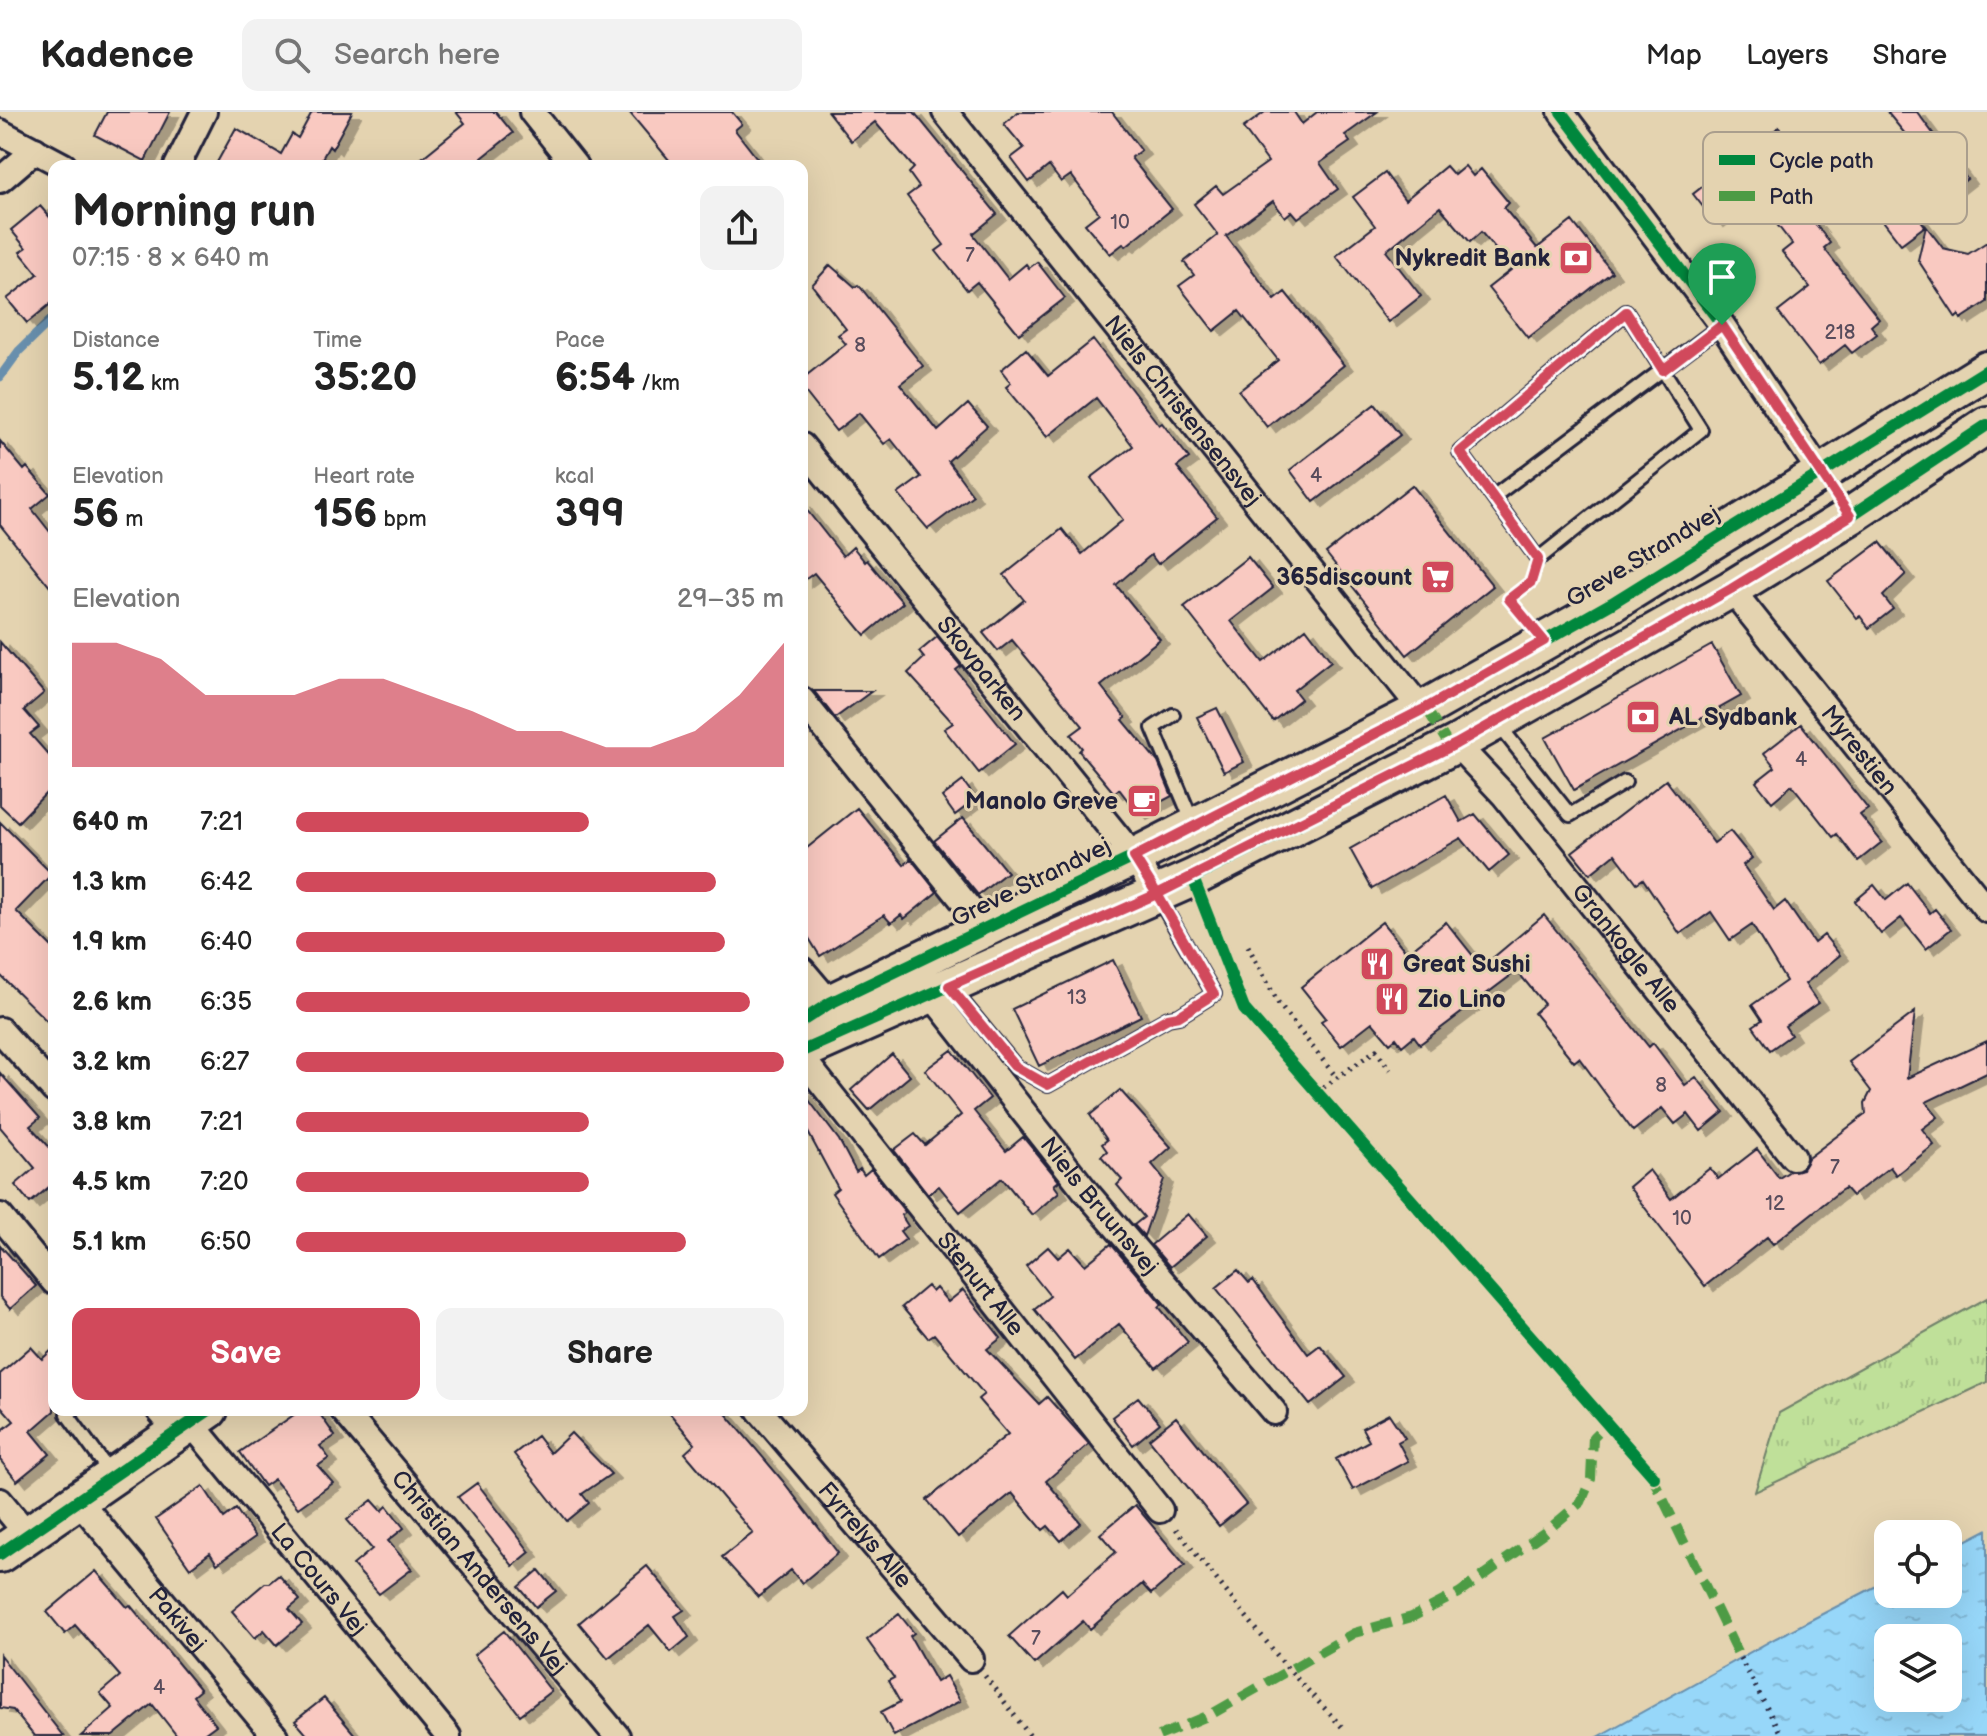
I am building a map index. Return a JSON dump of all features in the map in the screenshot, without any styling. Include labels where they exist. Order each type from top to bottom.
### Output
[{"type":"main road","name":"Greve Strandvej","points":[[816,1012],[1134,857],[1422,710],[1612,603],[1987,370]]},
{"type":"main road","points":[[808,1048],[1157,894],[1456,744],[1731,589],[1850,516],[1987,425]]},
{"type":"main road","points":[[1820,472],[1850,516]]},
{"type":"main road","points":[[14,1544],[113,1477],[184,1419]]},
{"type":"street","points":[[180,160],[204,112]]},
{"type":"street","points":[[532,112],[570,160]]},
{"type":"street","name":"Niels Christensensvej","points":[[945,112],[1422,710]]},
{"type":"street","points":[[1561,112],[1722,325],[1820,472]]},
{"type":"street","points":[[0,132],[53,160]]},
{"type":"street","points":[[0,180],[35,150]]},
{"type":"street","name":"Skovparken","points":[[808,453],[1134,857],[1157,894]]},
{"type":"street","name":"Myrestien","points":[[1731,589],[1987,910]]},
{"type":"street","points":[[808,707],[985,928]]},
{"type":"street","name":"Grankogle Alle","points":[[1456,744],[1504,795],[1793,1157]]},
{"type":"street","points":[[808,988],[816,1012]]},
{"type":"street","name":"Niels Bruunsvej","points":[[940,989],[1088,1194],[1274,1412]]},
{"type":"street","points":[[0,1030],[48,1083]]},
{"type":"street","name":"Stenurt Alle","points":[[808,1066],[1160,1510]]},
{"type":"street","points":[[0,1216],[48,1275]]},
{"type":"street","name":"Christian Andersens Vej","points":[[348,1416],[617,1736]]},
{"type":"street","name":"Fyrrelys Alle","points":[[764,1416],[971,1659]]},
{"type":"street","name":"La Cours Vej","points":[[184,1419],[448,1736]]},
{"type":"street","points":[[0,1501],[14,1544]]},
{"type":"street","name":"Pakivej","points":[[79,1501],[275,1736]]},
{"type":"lane","points":[[1626,312],[1663,370],[1701,430],[1538,559],[1460,452],[1626,312]]},
{"type":"lane","points":[[1493,497],[1722,325]]},
{"type":"lane","points":[[1173,715],[1153,728],[1194,826]]},
{"type":"lane","points":[[1497,721],[1570,815],[1625,782]]},
{"type":"lane","points":[[940,989],[1016,1067],[1048,1085],[1168,1018],[1179,1016],[1214,994],[1157,894]]},
{"type":"lane","points":[[68,1416],[113,1477]]},
{"type":"path","points":[[1538,559],[1531,582],[1509,599],[1544,641]]},
{"type":"path","points":[[1248,946],[1278,1003],[1337,1078]]},
{"type":"path","points":[[1317,1092],[1376,1050],[1390,1070]]},
{"type":"path","points":[[1160,1510],[1289,1670],[1342,1727]]},
{"type":"path","points":[[1740,1658],[1782,1736]]},
{"type":"path","points":[[971,1659],[1030,1736]]},
{"type":"green space","points":[[1987,1298],[1987,1382],[1755,1492],[1779,1413]]},
{"type":"water","points":[[1987,1530],[1987,1736],[1599,1736],[1874,1587],[1874,1608],[1962,1608],[1962,1543]]},
{"type":"building","points":[[107,112],[170,112],[146,160],[95,135]]},
{"type":"building","points":[[312,112],[352,112],[332,149],[329,146],[321,160],[218,160],[236,128],[281,154],[292,134],[298,138]]},
{"type":"building","points":[[456,112],[496,112],[513,133],[479,160],[419,160],[465,123]]},
{"type":"building","points":[[629,112],[732,112],[742,124],[735,130],[758,160],[669,160]]},
{"type":"building","points":[[828,112],[914,112],[997,214],[973,234],[1008,279],[1026,264],[1029,268],[1037,262],[1065,298],[1019,334],[977,282],[967,290],[936,251],[944,245],[907,196],[919,187],[909,173],[914,168],[875,122],[851,141]]},
{"type":"building","points":[[1018,112],[1112,112],[1141,150],[1131,158],[1172,209],[1126,246],[1123,244],[1110,254],[1085,224],[1099,213],[1071,175],[1061,182],[1049,166],[1029,182],[1011,158],[1024,148],[1004,124]]},
{"type":"building","points":[[1265,112],[1294,112],[1302,124],[1317,112],[1377,112],[1345,135],[1350,142],[1320,163],[1338,189],[1298,218],[1292,211],[1285,217],[1273,201],[1226,236],[1275,300],[1285,292],[1344,365],[1267,427],[1239,391],[1278,360],[1239,311],[1214,331],[1179,286],[1194,275],[1184,262],[1218,235],[1194,204],[1216,186],[1223,194],[1268,162],[1243,128]]},
{"type":"building","points":[[1887,112],[1917,112],[1932,132],[1903,132]]},
{"type":"building","points":[[1446,166],[1454,175],[1465,166],[1473,176],[1481,169],[1509,203],[1504,208],[1537,248],[1572,221],[1612,272],[1528,338],[1488,288],[1512,269],[1481,232],[1470,242],[1440,207],[1386,251],[1421,296],[1388,322],[1336,256],[1375,226],[1353,197],[1385,173],[1405,200]]},
{"type":"building","points":[[1703,186],[1703,207],[1693,194]]},
{"type":"building","points":[[40,206],[48,215],[48,306],[27,323],[7,299],[38,274],[20,252],[26,248],[11,230]]},
{"type":"building","points":[[1777,224],[1815,224],[1830,243],[1824,248],[1879,319],[1871,326],[1877,334],[1852,353],[1845,345],[1819,365],[1778,312],[1810,287],[1782,252],[1792,244]]},
{"type":"building","points":[[1886,224],[1924,224],[1925,226],[1901,244]]},
{"type":"building","points":[[1926,226],[1943,248],[1968,254],[1987,242],[1987,302],[1961,319],[1959,315],[1956,318],[1918,260]]},
{"type":"building","points":[[830,265],[855,287],[858,285],[861,288],[923,366],[900,384],[938,431],[968,404],[987,426],[948,461],[973,495],[928,529],[898,494],[921,477],[891,439],[884,444],[859,413],[836,431],[808,396],[808,374],[846,344],[838,335],[846,329],[812,285]]},
{"type":"building","points":[[1093,340],[1159,425],[1162,423],[1189,458],[1177,467],[1217,517],[1158,564],[1151,555],[1116,585],[1160,639],[1101,686],[1126,718],[1123,720],[1158,762],[1172,796],[1138,814],[1119,789],[1114,793],[1079,751],[1082,748],[1071,735],[1083,726],[1012,640],[998,651],[983,633],[1024,600],[1004,575],[1062,529],[1082,554],[1123,520],[1091,478],[1133,446],[1096,398],[1047,437],[1006,387],[1011,383],[1001,370],[1026,349],[1048,376]]},
{"type":"building","points":[[1375,404],[1400,435],[1314,502],[1290,470]]},
{"type":"building","points":[[0,441],[24,470],[27,467],[48,492],[48,496],[32,509],[48,529],[48,585],[0,525]]},
{"type":"building","points":[[1412,485],[1493,586],[1407,655],[1326,553]]},
{"type":"building","points":[[808,512],[843,556],[853,547],[903,603],[865,635],[814,573],[808,578]]},
{"type":"building","points":[[1880,542],[1906,574],[1883,596],[1893,609],[1869,628],[1860,616],[1857,618],[1828,581]]},
{"type":"building","points":[[1248,557],[1273,588],[1231,621],[1263,662],[1306,628],[1331,661],[1294,690],[1301,699],[1273,721],[1184,607]]},
{"type":"building","points":[[937,637],[961,666],[956,670],[1015,744],[979,773],[944,729],[953,723],[908,673],[924,658],[919,652]]},
{"type":"building","points":[[0,642],[44,693],[24,710],[39,727],[30,734],[48,754],[48,791],[18,822],[0,805]]},
{"type":"building","name":"AL Sydbank","points":[[1712,645],[1741,696],[1574,790],[1545,738]]},
{"type":"building","points":[[814,691],[872,691],[835,718]]},
{"type":"building","points":[[1217,708],[1244,762],[1224,772],[1197,717]]},
{"type":"building","points":[[1801,724],[1868,809],[1860,815],[1882,842],[1858,861],[1837,834],[1833,837],[1792,785],[1772,802],[1756,782],[1775,767],[1764,753]]},
{"type":"building","points":[[1666,780],[1714,843],[1730,831],[1752,858],[1743,865],[1774,910],[1785,901],[1814,943],[1824,935],[1840,955],[1805,984],[1818,1003],[1785,1026],[1791,1035],[1770,1050],[1753,1026],[1762,1020],[1752,1005],[1786,981],[1752,925],[1730,940],[1711,912],[1680,934],[1643,879],[1637,883],[1615,854],[1590,874],[1572,852]]},
{"type":"building","points":[[963,781],[976,799],[955,815],[942,797]]},
{"type":"building","points":[[1446,795],[1461,822],[1475,814],[1509,855],[1489,872],[1461,838],[1372,889],[1350,849]]},
{"type":"building","points":[[857,808],[904,865],[911,859],[937,892],[904,919],[901,915],[891,923],[884,915],[820,956],[808,937],[808,847]]},
{"type":"building","points":[[963,818],[1007,872],[978,895],[934,841]]},
{"type":"building","points":[[0,822],[48,870],[48,878],[16,911],[48,943],[48,1022],[0,975]]},
{"type":"building","points":[[1907,883],[1930,913],[1935,909],[1951,929],[1926,949],[1901,918],[1881,934],[1855,901],[1874,885],[1886,900]]},
{"type":"building","points":[[1544,915],[1649,1047],[1653,1043],[1685,1085],[1696,1077],[1724,1112],[1701,1131],[1688,1114],[1675,1124],[1662,1108],[1633,1131],[1579,1058],[1574,1062],[1534,1013],[1544,1004],[1517,971],[1420,1044],[1414,1036],[1402,1046],[1396,1038],[1390,1043],[1372,1022],[1341,1046],[1321,1021],[1326,1018],[1301,987],[1382,922],[1407,953],[1446,922],[1482,967]]},
{"type":"building","points":[[1113,960],[1141,1016],[1039,1066],[1012,1009]]},
{"type":"building","points":[[1915,1012],[1907,1078],[1987,1041],[1987,1073],[1926,1102],[1938,1117],[1922,1129],[1934,1145],[1896,1175],[1890,1167],[1852,1196],[1845,1188],[1840,1191],[1773,1244],[1767,1237],[1705,1286],[1629,1187],[1649,1170],[1671,1199],[1710,1168],[1718,1179],[1757,1149],[1779,1178],[1790,1171],[1802,1169],[1808,1158],[1866,1114],[1865,1103],[1871,1091],[1849,1062]]},
{"type":"building","points":[[952,1050],[990,1098],[974,1111],[1006,1151],[1023,1137],[1059,1181],[1054,1185],[1059,1192],[1032,1215],[1002,1178],[960,1212],[939,1186],[928,1194],[894,1150],[915,1134],[925,1145],[961,1115],[925,1070]]},
{"type":"building","points":[[892,1054],[910,1076],[869,1110],[851,1090]]},
{"type":"building","points":[[0,1073],[40,1118],[30,1126],[48,1146],[48,1188],[30,1203],[15,1185],[35,1168],[0,1127]]},
{"type":"building","points":[[1120,1090],[1171,1147],[1152,1164],[1164,1179],[1144,1236],[1134,1225],[1144,1217],[1117,1185],[1122,1180],[1101,1156],[1107,1151],[1102,1144],[1107,1140],[1090,1115]]},
{"type":"building","points":[[808,1099],[839,1140],[856,1172],[860,1169],[864,1175],[871,1169],[905,1212],[901,1215],[908,1226],[900,1231],[906,1239],[879,1259],[832,1193],[838,1188],[808,1132]]},
{"type":"building","points":[[1188,1214],[1207,1236],[1170,1267],[1151,1245]]},
{"type":"building","points":[[1111,1244],[1162,1304],[1159,1307],[1188,1342],[1156,1368],[1119,1324],[1075,1360],[1034,1309],[1050,1296],[1026,1266],[1048,1247],[1058,1258],[1070,1248],[1085,1265]]},
{"type":"building","points":[[0,1245],[36,1286],[10,1309],[0,1297]]},
{"type":"building","points":[[1238,1270],[1249,1283],[1253,1280],[1308,1354],[1320,1345],[1346,1377],[1310,1405],[1216,1288]]},
{"type":"building","points":[[927,1286],[932,1292],[936,1288],[948,1302],[963,1290],[1001,1338],[987,1349],[1039,1404],[1047,1397],[1089,1444],[1046,1481],[1081,1523],[1061,1541],[1048,1526],[1043,1530],[1012,1493],[958,1537],[927,1500],[1008,1434],[978,1399],[984,1394],[934,1334],[928,1338],[902,1307]]},
{"type":"building","points":[[31,1347],[42,1359],[48,1354],[48,1416],[31,1431],[50,1454],[17,1481],[0,1460],[0,1432],[14,1421],[0,1405],[0,1374]]},
{"type":"building","points":[[1138,1397],[1160,1423],[1133,1445],[1112,1417]]},
{"type":"building","points":[[1389,1414],[1405,1438],[1398,1442],[1408,1461],[1353,1490],[1336,1459],[1369,1441],[1362,1428]]},
{"type":"building","points":[[292,1416],[321,1416],[335,1436],[320,1446],[329,1458],[318,1466],[333,1483],[298,1508],[274,1479],[264,1486],[240,1452]]},
{"type":"building","points":[[672,1416],[728,1416],[838,1553],[802,1583],[791,1570],[758,1597],[722,1557],[753,1533],[685,1453],[695,1444]]},
{"type":"building","points":[[1176,1417],[1246,1504],[1219,1526],[1149,1439]]},
{"type":"building","points":[[571,1433],[611,1474],[582,1494],[589,1503],[567,1521],[514,1454],[537,1436],[550,1453]]},
{"type":"building","points":[[477,1483],[530,1552],[513,1566],[458,1497]]},
{"type":"building","points":[[203,1486],[224,1518],[236,1509],[255,1537],[217,1564],[210,1553],[190,1568],[156,1519]]},
{"type":"building","points":[[372,1500],[382,1511],[387,1506],[404,1528],[388,1541],[412,1569],[379,1594],[353,1565],[372,1549],[347,1520]]},
{"type":"building","points":[[1135,1505],[1185,1565],[1151,1594],[1142,1584],[1090,1629],[1083,1621],[1034,1664],[1009,1636],[1062,1589],[1067,1595],[1116,1552],[1100,1534]]},
{"type":"building","points":[[647,1566],[684,1610],[675,1616],[689,1637],[671,1652],[649,1625],[608,1658],[579,1623]]},
{"type":"building","points":[[539,1570],[556,1591],[536,1607],[519,1587]]},
{"type":"building","points":[[96,1571],[127,1607],[130,1605],[200,1690],[193,1696],[216,1725],[201,1736],[177,1736],[152,1704],[113,1736],[81,1736],[113,1708],[100,1693],[120,1676],[75,1625],[65,1634],[47,1612]]},
{"type":"building","points":[[279,1575],[300,1600],[289,1609],[302,1624],[277,1645],[264,1630],[255,1638],[232,1611]]},
{"type":"building","points":[[899,1614],[914,1633],[910,1636],[936,1682],[946,1676],[960,1701],[894,1736],[881,1712],[900,1702],[888,1681],[894,1678],[867,1640]]},
{"type":"building","points":[[504,1631],[551,1691],[520,1715],[474,1655]]},
{"type":"building","points":[[0,1655],[63,1736],[34,1736],[13,1710],[0,1708]]},
{"type":"building","points":[[324,1698],[356,1736],[308,1736],[295,1721]]},
{"type":"waterway","points":[[0,377],[19,351],[48,323]]},
{"type":"marked path","points":[[1426,708],[1450,747]]},
{"type":"marked path","points":[[1159,1736],[1210,1715],[1354,1633],[1412,1617],[1459,1593],[1549,1529],[1581,1502],[1591,1479],[1593,1437],[1607,1423]]},
{"type":"marked path","points":[[1650,1472],[1740,1658]]},
{"type":"cycle path","points":[[1561,112],[1722,325],[1850,516]]},
{"type":"cycle path","points":[[808,1017],[830,1003],[1134,857],[1426,708],[1612,603],[1987,370]]},
{"type":"cycle path","points":[[808,1048],[1193,878],[1456,744],[1731,589],[1850,516],[1987,425]]},
{"type":"cycle path","points":[[1193,878],[1244,1009],[1654,1477]]},
{"type":"cycle path","points":[[0,1554],[200,1416]]},
{"type":"place","name":"Nykredit Bank","points":[[1576,258]]},
{"type":"place","name":"365discount","points":[[1438,577]]},
{"type":"place","name":"AL Sydbank","points":[[1643,717]]},
{"type":"place","name":"Manolo Greve","points":[[1144,801]]},
{"type":"place","name":"Great Sushi","points":[[1377,964]]},
{"type":"place","name":"Zio Lino","points":[[1392,999]]},
{"type":"route","points":[[1722,325],[1663,370],[1626,312],[1460,452],[1538,559],[1531,582],[1509,599],[1544,641],[1422,710],[1134,857],[1157,894],[949,986],[1016,1067],[1048,1085],[1168,1018],[1179,1016],[1214,994],[1157,894],[1456,744],[1731,589],[1850,516],[1722,325]]}]
